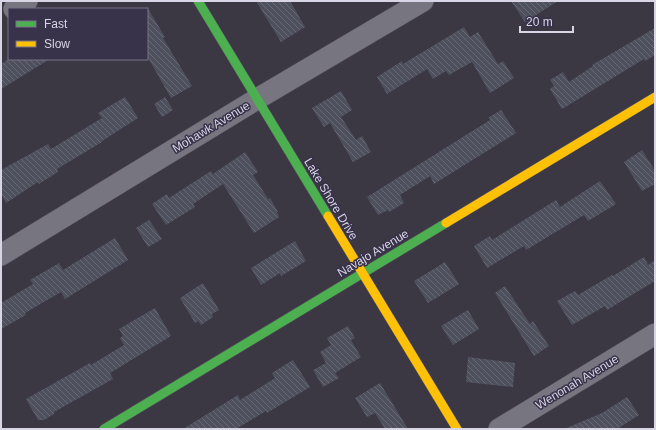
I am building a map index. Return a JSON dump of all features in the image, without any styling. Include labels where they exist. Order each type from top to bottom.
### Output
[{"type":"street","points":[[16,8],[27,1]]},
{"type":"street","name":"Lake Shore Drive","points":[[198,1],[457,429]]},
{"type":"street","name":"Mohawk Avenue","points":[[1,255],[257,99],[423,1]]},
{"type":"street","name":"Navajo Avenue","points":[[104,429],[655,97]]},
{"type":"street","name":"Wenonah Avenue","points":[[499,429],[655,334]]},
{"type":"building","points":[[256,1],[290,1],[305,27],[281,42]]},
{"type":"building","points":[[511,1],[558,1],[525,22]]},
{"type":"building","points":[[148,9],[165,37],[163,38],[192,86],[171,98],[148,58]]},
{"type":"building","points":[[464,27],[470,37],[478,32],[498,64],[503,61],[514,78],[490,93],[472,62],[449,75],[446,71],[433,79],[427,69],[387,94],[377,77],[402,61],[403,64]]},
{"type":"building","points":[[655,28],[655,55],[645,61],[644,59],[562,109],[550,89],[554,86],[550,80],[563,72],[569,82],[593,66],[592,65]]},
{"type":"building","points":[[8,60],[48,60],[1,89],[1,64]]},
{"type":"building","points":[[341,91],[352,110],[341,117],[356,140],[362,136],[371,152],[353,162],[330,123],[324,127],[312,108]]},
{"type":"building","points":[[125,97],[138,118],[57,169],[58,172],[39,184],[38,182],[6,203],[1,194],[1,170],[48,144],[51,149],[102,118],[98,113]]},
{"type":"building","points":[[165,97],[173,110],[162,117],[154,104]]},
{"type":"building","points":[[501,110],[516,133],[434,184],[430,176],[400,195],[404,203],[389,212],[388,210],[378,215],[367,197],[490,120],[489,117]]},
{"type":"building","points":[[642,150],[655,171],[655,184],[642,191],[624,162]]},
{"type":"building","points":[[245,152],[258,172],[253,175],[268,199],[270,198],[278,212],[279,217],[254,233],[223,184],[193,204],[195,207],[166,225],[152,204],[167,194],[169,198],[211,171],[213,174]]},
{"type":"building","points":[[600,181],[616,204],[588,221],[584,215],[526,250],[524,246],[487,268],[474,246],[490,236],[492,240],[556,200],[560,207]]},
{"type":"building","points":[[149,220],[162,239],[148,247],[136,228]]},
{"type":"building","points":[[115,238],[128,260],[65,299],[61,292],[25,313],[26,315],[1,329],[1,303],[33,284],[30,280],[59,263],[63,270]]},
{"type":"building","points":[[295,241],[306,261],[281,276],[280,273],[261,285],[251,268]]},
{"type":"building","points":[[644,257],[648,265],[655,260],[655,281],[607,310],[605,306],[572,325],[557,301],[575,291],[578,295]]},
{"type":"building","points":[[445,262],[459,284],[428,303],[414,281]]},
{"type":"building","points":[[203,283],[219,310],[212,314],[213,317],[201,325],[198,321],[195,323],[180,298]]},
{"type":"building","points":[[505,286],[530,324],[533,321],[549,346],[534,356],[495,293]]},
{"type":"building","points":[[155,308],[171,336],[110,373],[113,379],[54,412],[54,414],[44,420],[38,420],[26,399],[90,363],[91,365],[124,345],[120,338],[123,336],[119,329]]},
{"type":"building","points":[[468,310],[479,329],[453,345],[441,326]]},
{"type":"building","points":[[348,326],[355,338],[351,340],[361,357],[335,373],[339,378],[323,387],[313,370],[326,363],[320,352],[331,345],[327,338]]},
{"type":"building","points":[[468,357],[515,363],[513,387],[466,382]]},
{"type":"building","points":[[293,360],[310,387],[267,413],[266,411],[236,429],[183,429],[238,395],[240,400],[275,378],[272,373]]},
{"type":"building","points":[[380,383],[408,429],[385,429],[375,413],[367,417],[355,398]]},
{"type":"building","points":[[627,397],[639,415],[617,429],[564,429],[602,413]]},
{"type":"traffic: fast","points":[[198,1],[328,216]]},
{"type":"traffic: fast","points":[[104,429],[446,223]]},
{"type":"traffic: slow","points":[[446,223],[655,97]]},
{"type":"traffic: slow","points":[[328,216],[457,429]]}]
